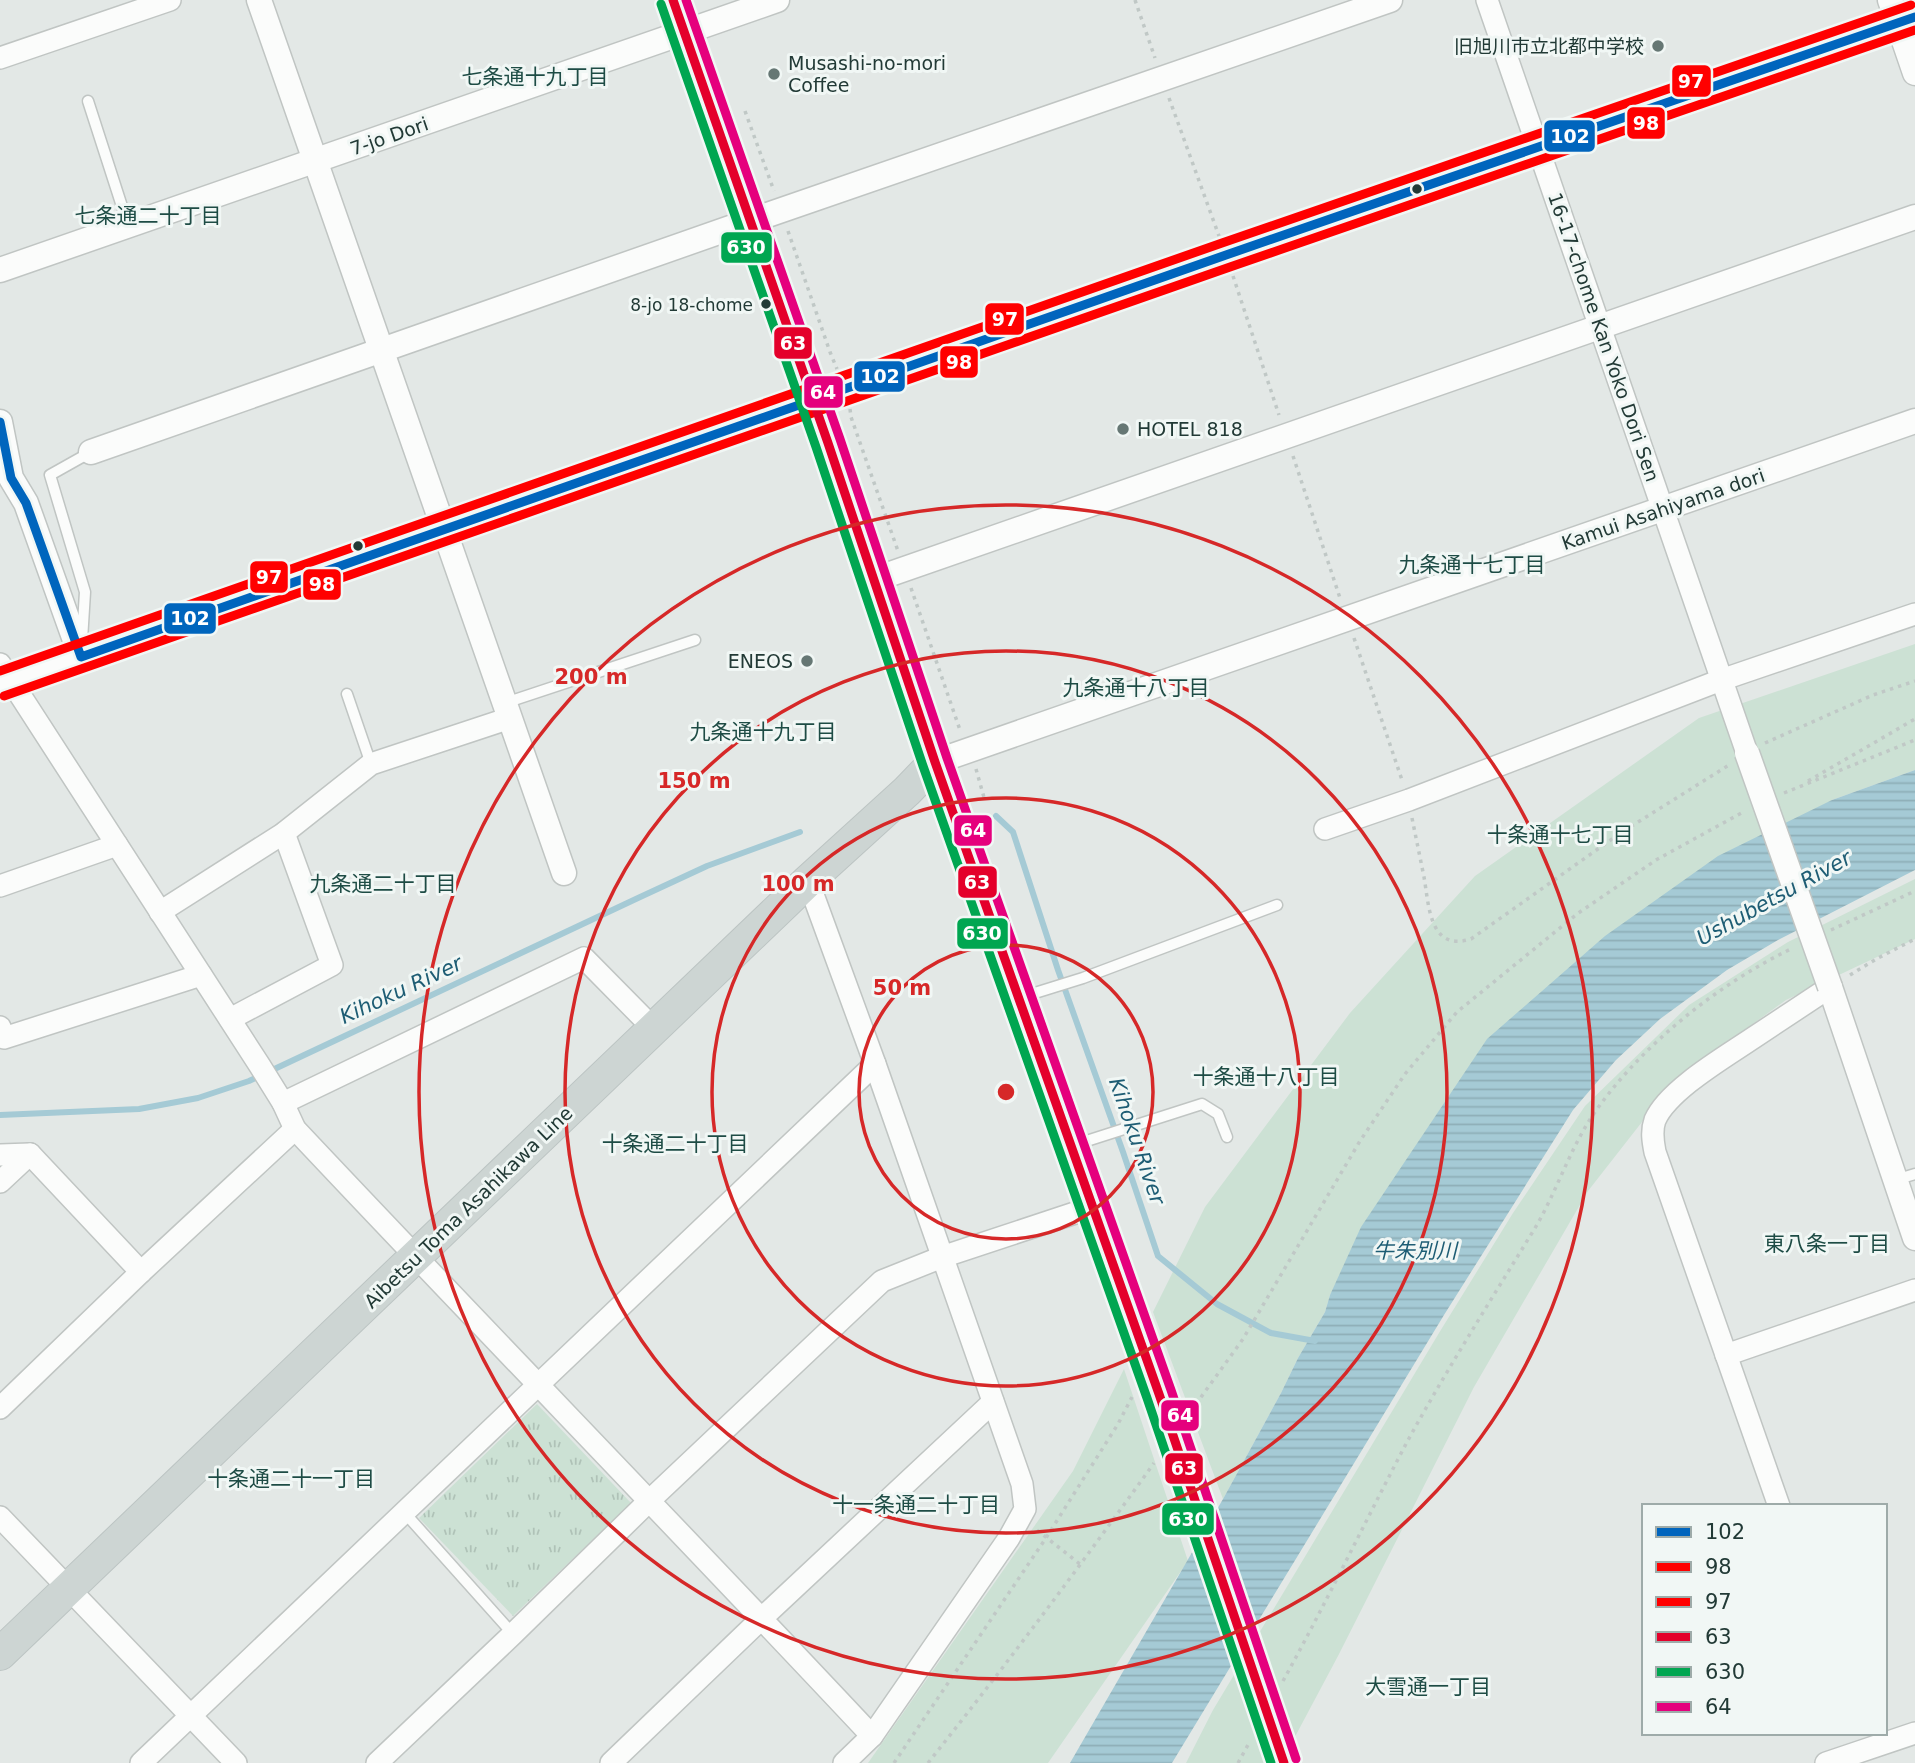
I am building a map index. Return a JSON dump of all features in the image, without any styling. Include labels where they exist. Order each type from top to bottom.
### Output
[{"type":"highway","points":[[673,0],[766,215],[813,400],[873,580],[1154,1379],[1284,1763]]},
{"type":"main road","name":"Aibetsu Toma Asahikawa Line","points":[[0,1654],[808,881],[936,762]]},
{"type":"street","points":[[0,58],[170,0]]},
{"type":"street","points":[[259,0],[564,873]]},
{"type":"street","name":"7-jo Dori","points":[[0,271],[777,0]]},
{"type":"street","points":[[91,452],[1390,0]]},
{"type":"street","name":"16-17-chome Kan Yoko Dori Sen","points":[[1487,0],[1747,753]]},
{"type":"street","points":[[1911,0],[1905,13],[1915,73]]},
{"type":"street","points":[[872,1736],[295,1129],[278,1095],[230,1019],[4,676],[81,657],[1538,147],[1905,13]]},
{"type":"street","points":[[873,580],[1915,217]]},
{"type":"street","name":"Kamui Asahiyama dori","points":[[936,762],[1915,421]]},
{"type":"street","points":[[0,422],[6,480],[26,503],[81,657]]},
{"type":"street","points":[[1325,829],[1409,800],[1721,680],[1915,614]]},
{"type":"street","points":[[160,912],[284,832],[371,764],[507,710]]},
{"type":"street","points":[[1747,753],[1830,987],[1905,1177],[1915,1238]]},
{"type":"street","points":[[230,1019],[332,965],[284,832]]},
{"type":"street","points":[[0,886],[117,845]]},
{"type":"street","points":[[808,881],[1022,1484],[1025,1509],[1009,1538],[872,1736],[844,1763]]},
{"type":"street","points":[[278,1095],[584,958],[654,1029]]},
{"type":"street","points":[[0,1027],[4,1038],[201,975]]},
{"type":"street","points":[[1778,1504],[1655,1152],[1653,1128],[1664,1106],[1698,1076],[1830,987]]},
{"type":"street","points":[[141,1763],[875,1064]]},
{"type":"street","points":[[0,1408],[295,1129]]},
{"type":"street","points":[[0,1155],[30,1154],[141,1272]]},
{"type":"street","points":[[0,1182],[30,1154]]},
{"type":"street","points":[[377,1763],[882,1281],[942,1257],[1093,1207]]},
{"type":"street","points":[[1726,1355],[1915,1290]]},
{"type":"street","points":[[611,1763],[761,1618],[993,1402]]},
{"type":"street","points":[[0,1517],[236,1763]]},
{"type":"street","points":[[1826,1763],[1915,1733]]},
{"type":"lane","points":[[88,101],[128,226]]},
{"type":"lane","points":[[81,657],[85,592],[50,475],[91,452]]},
{"type":"lane","points":[[507,710],[695,640]]},
{"type":"lane","points":[[347,694],[371,764]]},
{"type":"lane","points":[[1020,998],[1083,978],[1277,905]]},
{"type":"lane","points":[[1072,1146],[1202,1104],[1218,1114],[1227,1137]]},
{"type":"lane","points":[[404,1512],[513,1634]]},
{"type":"path","points":[[1135,0],[1226,255],[1409,800],[1428,907],[1435,928],[1441,934],[1454,941],[1471,939],[1619,834],[1747,753],[1873,695],[1915,681]]},
{"type":"path","points":[[744,111],[766,215],[847,389],[851,417],[967,751],[978,774],[985,801]]},
{"type":"path","points":[[1796,788],[1915,719]]},
{"type":"path","points":[[1783,794],[1915,740]]},
{"type":"path","points":[[1186,1418],[1243,1339],[1360,1141],[1405,1074],[1457,1012],[1588,906],[1656,860],[1745,810]]},
{"type":"path","points":[[1830,930],[1915,891]]},
{"type":"path","points":[[1830,987],[1915,939]]},
{"type":"path","points":[[1278,1690],[1408,1442],[1462,1344],[1534,1230],[1589,1121],[1626,1073],[1670,1030],[1725,987],[1771,958],[1795,947]]},
{"type":"path","points":[[894,1763],[1046,1538],[1118,1424],[1154,1379]]},
{"type":"path","points":[[928,1763],[1081,1566],[1154,1464]]},
{"type":"path","points":[[1032,1527],[1081,1566]]},
{"type":"path","points":[[1238,1763],[1251,1739]]},
{"type":"green space","points":[[1915,644],[1915,770],[1832,800],[1342,1272],[1325,1312],[1223,1499],[1153,1312],[1205,1207],[1350,1013],[1475,876],[1699,718]]},
{"type":"green space","points":[[1915,879],[1915,939],[1786,1000],[1674,1081],[1588,1191],[1474,1387],[1281,1763],[1186,1763],[1213,1710],[1439,1333],[1513,1213],[1585,1106],[1689,1005],[1788,942]]},
{"type":"green space","points":[[1124,1369],[1188,1561],[1048,1763],[868,1763],[1073,1471]]},
{"type":"green space","points":[[537,1404],[631,1503],[513,1616],[419,1518]]},
{"type":"water","name":"牛朱別川","points":[[1915,770],[1915,870],[1778,940],[1727,970],[1660,1019],[1616,1060],[1573,1110],[1444,1315],[1172,1763],[1070,1763],[1223,1499],[1325,1312],[1361,1227],[1487,1039],[1605,936],[1718,856],[1832,800]]},
{"type":"waterway","name":"Kihoku River","points":[[996,816],[1013,832],[1158,1256],[1217,1304],[1271,1333],[1315,1341]]},
{"type":"waterway","name":"Kihoku River","points":[[0,1115],[139,1109],[198,1098],[249,1081],[707,866],[800,832]]},
{"type":"transit line","name":"63","points":[[673,0],[828,443],[935,762],[1159,1394],[1284,1763]]},
{"type":"transit line","name":"64","points":[[686,0],[840,439],[947,758],[1171,1390],[1296,1759]]},
{"type":"transit line","name":"630","points":[[661,4],[816,447],[923,766],[1147,1398],[1271,1763]]},
{"type":"transit line","name":"97","points":[[0,671],[1911,5]]},
{"type":"transit line","name":"102","points":[[0,422],[11,478],[26,503],[81,657],[1226,255],[1915,17]]},
{"type":"transit line","name":"98","points":[[4,696],[1915,30]]},
{"type":"place","name":"旧旭川市立北都中学校","points":[[1658,46]]},
{"type":"place","name":"Musashi-no-mori Coffee","points":[[774,74]]},
{"type":"place","name":"8-jo 18-chome","points":[[766,304]]},
{"type":"place","name":"HOTEL 818","points":[[1123,429]]},
{"type":"place","name":"ENEOS","points":[[807,661]]},
{"type":"district","name":"七条通十九丁目","points":[[535,77]]},
{"type":"district","name":"七条通二十丁目","points":[[148,216]]},
{"type":"district","name":"九条通十七丁目","points":[[1472,565]]},
{"type":"district","name":"九条通十八丁目","points":[[1136,688]]},
{"type":"district","name":"九条通十九丁目","points":[[763,732]]},
{"type":"district","name":"十条通十七丁目","points":[[1560,835]]},
{"type":"district","name":"九条通二十丁目","points":[[383,884]]},
{"type":"district","name":"十条通十八丁目","points":[[1266,1077]]},
{"type":"district","name":"十条通二十丁目","points":[[675,1144]]},
{"type":"district","name":"東八条一丁目","points":[[1827,1244]]},
{"type":"district","name":"十条通二十一丁目","points":[[291,1479]]},
{"type":"district","name":"十一条通二十丁目","points":[[916,1505]]},
{"type":"district","name":"大雪通一丁目","points":[[1428,1687]]},
{"type":"water label","name":"Ushubetsu River","points":[[1774,898]]}]
